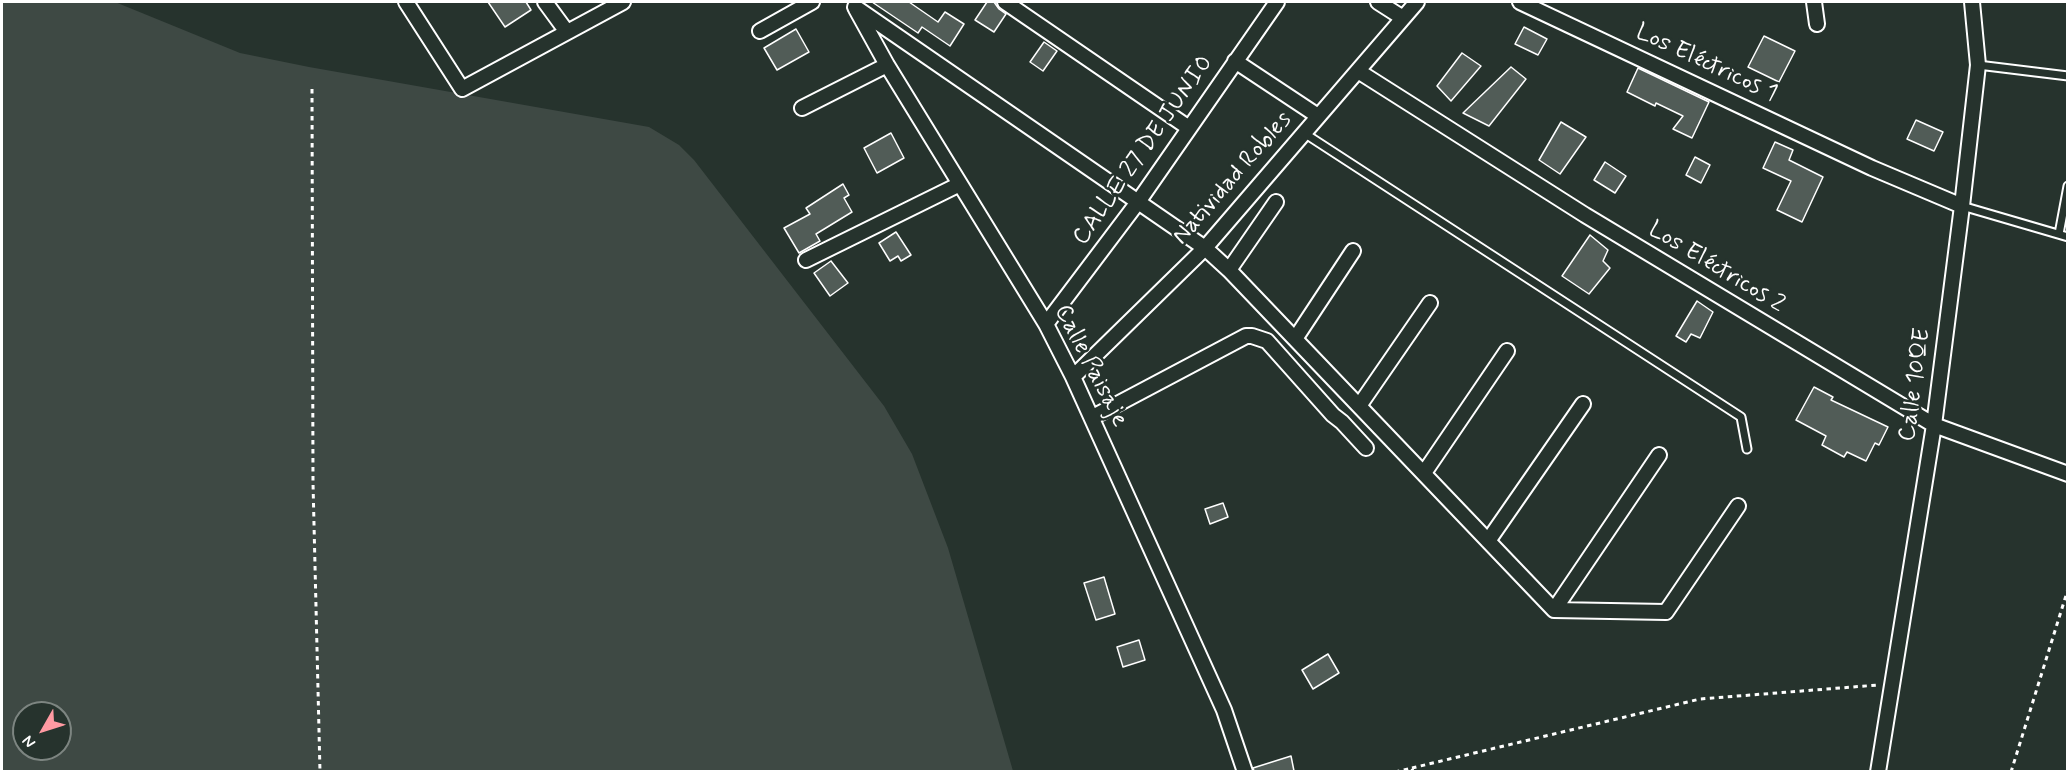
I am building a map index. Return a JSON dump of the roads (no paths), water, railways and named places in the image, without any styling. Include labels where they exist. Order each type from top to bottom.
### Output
[{"type":"street","points":[[406,2],[462,89],[623,2]]},
{"type":"street","points":[[545,2],[567,32]]},
{"type":"street","points":[[760,31],[812,2]]},
{"type":"street","points":[[1005,2],[1189,128]]},
{"type":"street","name":"CALLE 27 DE JUNIO","points":[[1046,324],[1138,202],[1276,2]]},
{"type":"street","points":[[1378,2],[1403,18]]},
{"type":"street","name":"Natividad Robles","points":[[1073,377],[1205,249],[1417,2]]},
{"type":"street","name":"Los Eléctricos 1","points":[[1520,2],[1872,168],[1962,206]]},
{"type":"street","points":[[1814,2],[1817,24]]},
{"type":"street","name":"Calle 10QE","points":[[1878,771],[1934,425],[1962,206],[1978,65],[1972,2]]},
{"type":"street","points":[[854,4],[1205,249],[1229,270],[1554,610],[1666,612],[1738,506]]},
{"type":"street","name":"Calle Paisaje","points":[[854,4],[887,65],[1046,324],[1093,417],[1224,710],[1245,771]]},
{"type":"street","points":[[1235,61],[1318,116]]},
{"type":"street","points":[[802,108],[887,65]]},
{"type":"street","name":"Los Eléctricos 2","points":[[1358,70],[1595,222],[1934,425],[2067,474]]},
{"type":"street","points":[[806,260],[960,184]]},
{"type":"street","points":[[1229,270],[1276,202]]},
{"type":"street","points":[[1295,339],[1353,251]]},
{"type":"street","points":[[1359,406],[1430,303]]},
{"type":"street","points":[[1093,417],[1246,336],[1252,336],[1267,341],[1365,448]]},
{"type":"street","points":[[1424,474],[1507,351]]},
{"type":"street","points":[[1488,542],[1583,404]]},
{"type":"street","points":[[1554,610],[1659,455]]},
{"type":"lane","points":[[1978,65],[2067,76]]},
{"type":"lane","points":[[1304,133],[1741,417],[1747,449]]},
{"type":"lane","points":[[2058,234],[2067,186]]},
{"type":"lane","points":[[1962,206],[2067,237]]}]
